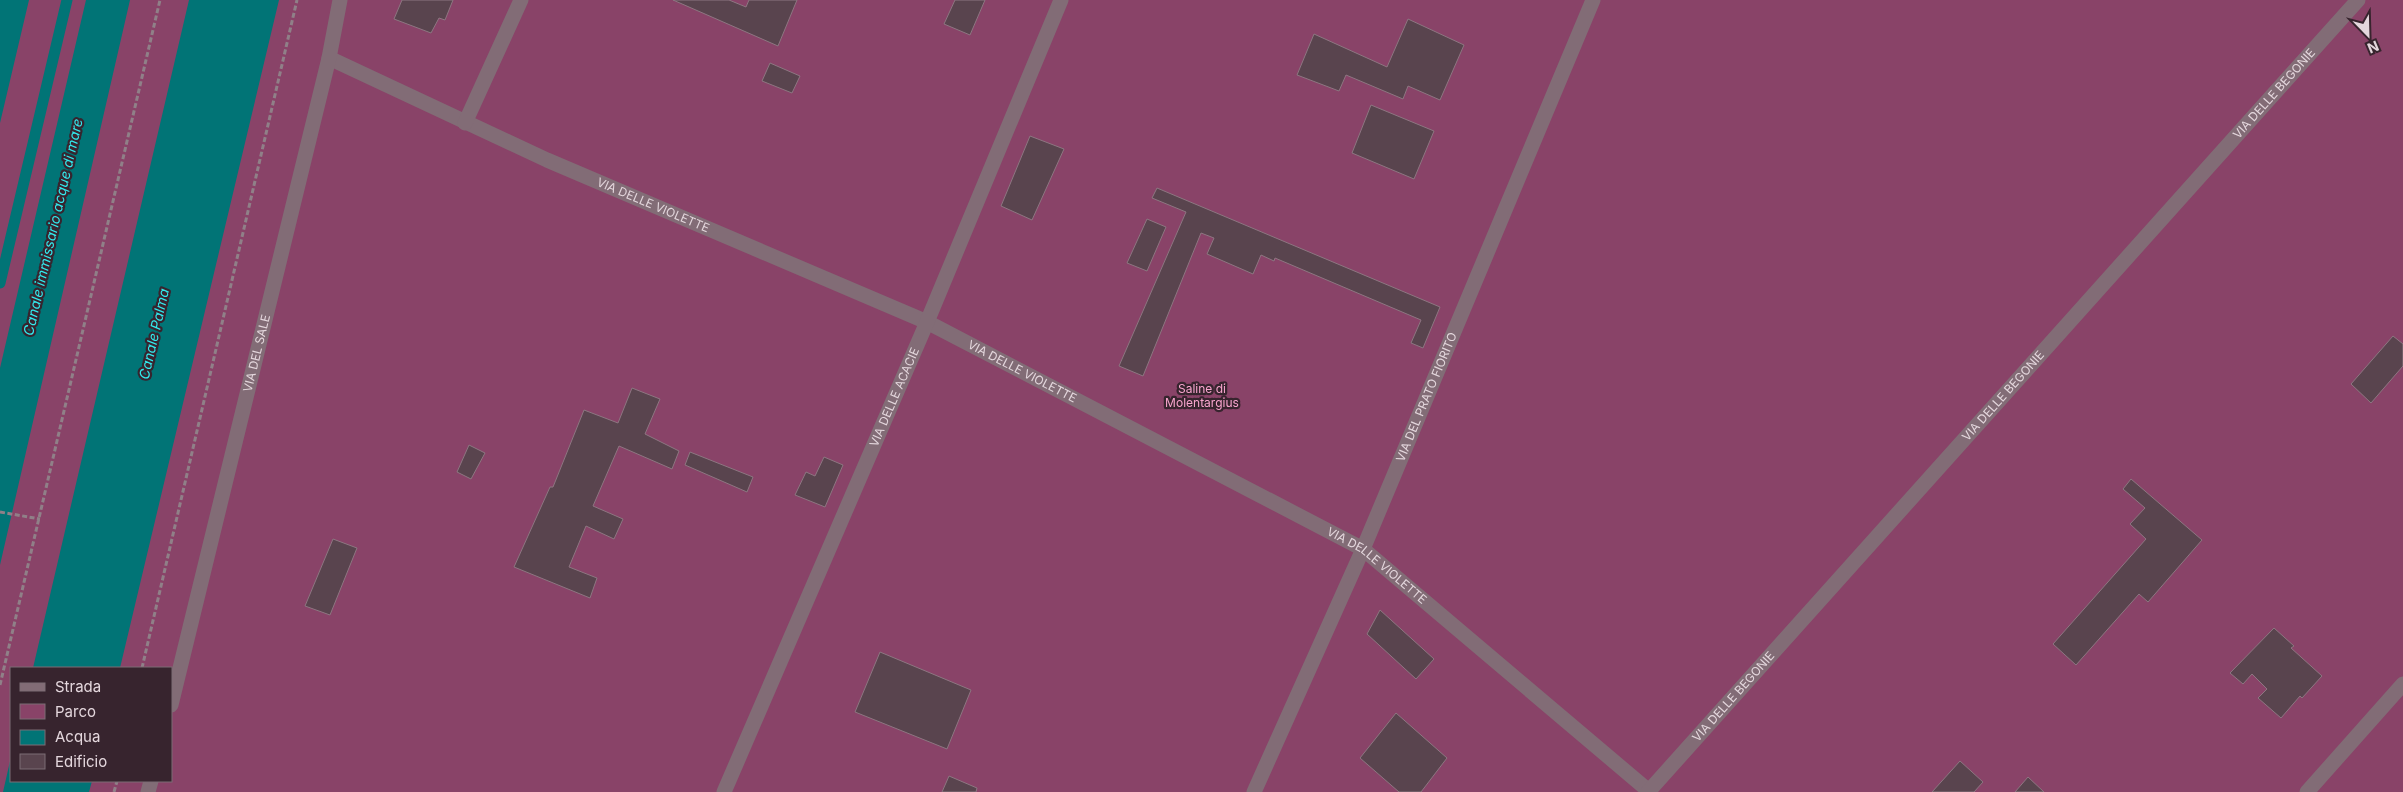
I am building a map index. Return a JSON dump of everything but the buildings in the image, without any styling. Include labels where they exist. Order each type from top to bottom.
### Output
[{"type":"street","name":"VIA DEL SALE","points":[[172,700],[329,58],[340,0]]},
{"type":"street","points":[[465,123],[521,0]]},
{"type":"street","name":"VIA DELLE ACACIE","points":[[724,792],[926,322],[1061,0]]},
{"type":"street","name":"VIA DEL PRATO FIORITO","points":[[1254,792],[1363,549],[1593,0]]},
{"type":"street","name":"VIA DELLE BEGONIE","points":[[1649,792],[2358,0]]},
{"type":"street","name":"VIA DELLE VIOLETTE","points":[[329,58],[465,123],[926,322],[1363,549],[1649,792]]},
{"type":"street","points":[[2307,792],[2403,684]]},
{"type":"path","points":[[0,684],[160,0]]},
{"type":"path","points":[[142,667],[298,0]]},
{"type":"path","points":[[0,512],[40,518]]},
{"type":"green space","name":"Saline di Molentargius","points":[[0,0],[2403,0],[2403,792],[0,792]]},
{"type":"water","points":[[0,0],[29,0],[0,123]]},
{"type":"water","name":"Canale immissario acque di mare","points":[[86,0],[130,0],[0,565],[0,368]]},
{"type":"water","name":"Canale Palma","points":[[189,0],[279,0],[120,667],[33,667]]},
{"type":"water","points":[[10,761],[10,782],[92,782],[89,792],[3,792]]},
{"type":"waterway","points":[[0,283],[67,0]]}]
